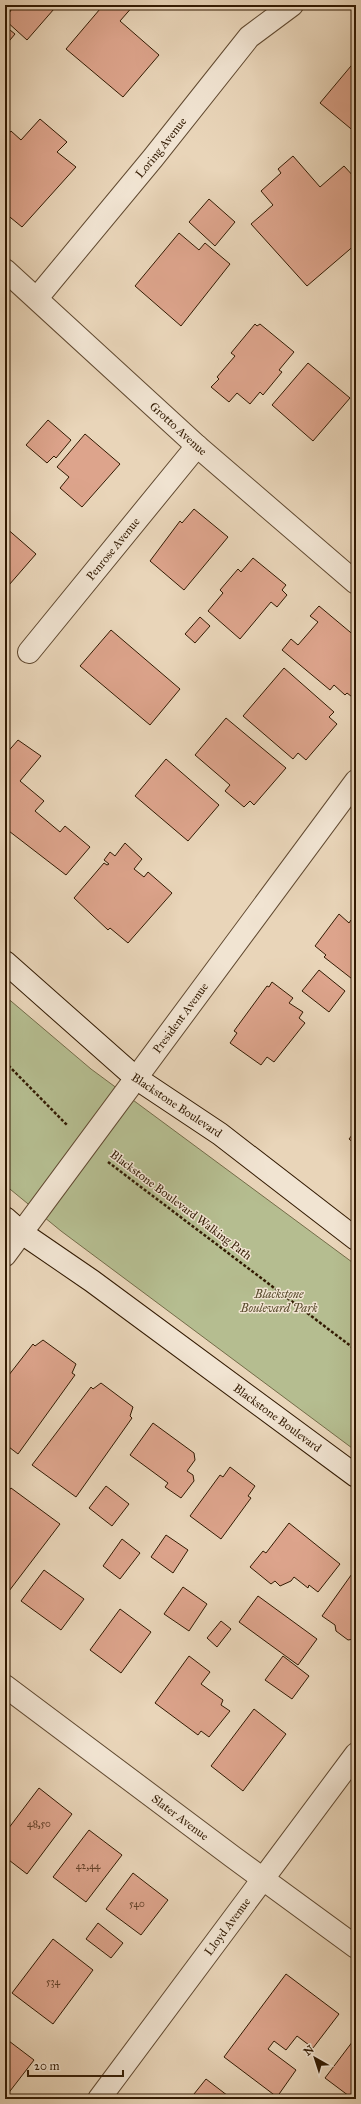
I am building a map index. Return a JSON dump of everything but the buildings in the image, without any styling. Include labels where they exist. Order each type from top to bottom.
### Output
[{"type":"street","name":"Loring Avenue","points":[[37,298],[153,158],[249,37],[292,5]]},
{"type":"street","name":"Grotto Avenue","points":[[5,270],[197,446],[356,583]]},
{"type":"street","name":"Penrose Avenue","points":[[29,652],[197,446]]},
{"type":"street","name":"President Avenue","points":[[5,1255],[356,781]]},
{"type":"street","name":"Blackstone Boulevard","points":[[5,962],[136,1078],[220,1134],[356,1239]]},
{"type":"street","name":"Blackstone Boulevard","points":[[5,1218],[22,1233],[92,1281],[356,1476]]},
{"type":"street","name":"Slater Avenue","points":[[5,1686],[263,1879],[356,1946]]},
{"type":"street","name":"Lloyd Avenue","points":[[100,2099],[356,1754]]},
{"type":"path","name":"Blackstone Boulevard Walking Path","points":[[5,1062],[86,1145],[356,1350]]},
{"type":"green space","name":"Blackstone Boulevard Park","points":[[5,996],[91,1069],[356,1265],[356,1451],[61,1231],[5,1185]]}]
